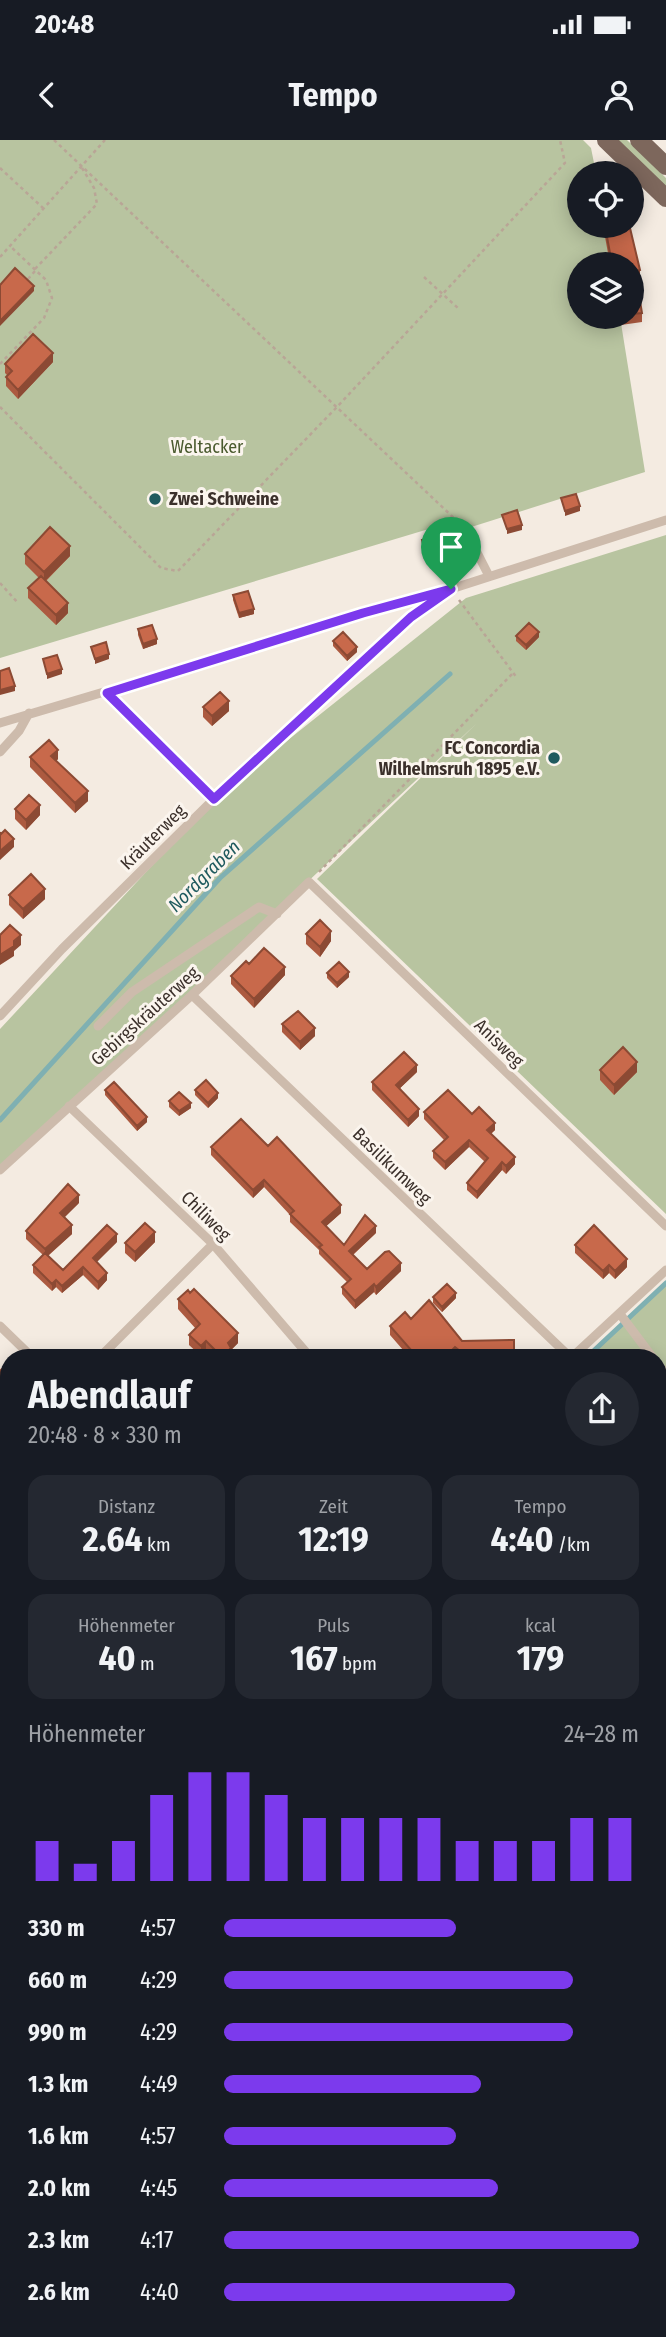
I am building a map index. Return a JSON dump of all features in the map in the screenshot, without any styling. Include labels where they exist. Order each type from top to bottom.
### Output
[{"type":"main road","points":[[606,140],[666,198]]},
{"type":"main road","points":[[639,140],[666,166]]},
{"type":"lane","name":"Kräuterweg","points":[[0,1016],[62,949],[214,799],[411,617],[451,589],[666,520]]},
{"type":"lane","points":[[466,529],[489,576]]},
{"type":"lane","points":[[0,723],[451,589]]},
{"type":"lane","points":[[107,693],[214,799]]},
{"type":"lane","points":[[0,752],[19,731],[29,713]]},
{"type":"lane","name":"Gebirgskräuterweg","points":[[0,1170],[192,996],[309,882]]},
{"type":"lane","name":"Anisweg","points":[[309,882],[666,1226]]},
{"type":"lane","points":[[98,1026],[132,992],[258,907],[277,914]]},
{"type":"lane","name":"Basilikumweg","points":[[192,996],[562,1349]]},
{"type":"lane","name":"Chiliweg","points":[[69,1106],[213,1244],[303,1349]]},
{"type":"lane","points":[[108,1349],[213,1244]]},
{"type":"lane","points":[[581,1349],[666,1270]]},
{"type":"lane","points":[[620,1314],[646,1349]]},
{"type":"lane","points":[[0,1326],[24,1349]]},
{"type":"path","points":[[54,140],[466,529]]},
{"type":"path","points":[[0,257],[104,140]]},
{"type":"path","points":[[0,407],[161,568],[170,571],[187,565],[565,163],[560,140]]},
{"type":"path","points":[[28,279],[97,204],[94,188],[80,165]]},
{"type":"path","points":[[0,168],[43,208]]},
{"type":"path","points":[[0,364],[49,309],[51,289],[10,246]]},
{"type":"path","points":[[424,277],[459,309]]},
{"type":"path","points":[[0,583],[18,603]]},
{"type":"path","points":[[451,589],[517,678]]},
{"type":"path","points":[[309,882],[513,673]]},
{"type":"green space","name":"Weltacker","points":[[0,140],[583,140],[591,148],[594,161],[567,161],[567,238],[606,238],[609,252],[567,252],[567,329],[622,329],[645,472],[465,529],[442,525],[0,658]]},
{"type":"green space","points":[[618,140],[627,140],[666,178],[666,187],[644,165],[644,161],[639,161]]},
{"type":"green space","points":[[666,535],[666,1214],[317,879],[476,724],[0,1170],[0,1029],[214,799],[466,598]]},
{"type":"green space","points":[[666,1283],[666,1349],[596,1349]]},
{"type":"building","points":[[607,238],[632,238],[636,252],[610,252]]},
{"type":"building","points":[[15,268],[34,286],[0,321],[0,285]]},
{"type":"building","points":[[33,334],[53,353],[18,390],[6,377],[12,371],[5,364]]},
{"type":"building","points":[[576,494],[580,506],[565,511],[561,498]]},
{"type":"building","points":[[517,510],[522,525],[507,529],[502,515]]},
{"type":"building","points":[[50,527],[70,546],[44,572],[25,554]]},
{"type":"building","points":[[438,535],[443,551],[426,556],[422,540]]},
{"type":"building","points":[[41,576],[68,603],[56,615],[28,588]]},
{"type":"building","points":[[248,591],[254,609],[239,613],[233,595]]},
{"type":"building","points":[[529,623],[539,632],[526,645],[516,636]]},
{"type":"building","points":[[152,625],[157,639],[143,644],[138,629]]},
{"type":"building","points":[[343,632],[357,647],[347,656],[333,641]]},
{"type":"building","points":[[106,642],[109,654],[95,659],[91,647]]},
{"type":"building","points":[[57,655],[62,669],[47,674],[43,659]]},
{"type":"building","points":[[9,668],[15,686],[0,690],[0,671]]},
{"type":"building","points":[[220,692],[229,701],[212,716],[203,707]]},
{"type":"building","points":[[49,740],[58,750],[51,756],[88,791],[75,803],[30,757]]},
{"type":"building","points":[[29,795],[40,805],[26,820],[15,809]]},
{"type":"building","points":[[5,830],[14,839],[0,851],[0,833]]},
{"type":"building","points":[[31,874],[45,889],[23,909],[9,895]]},
{"type":"building","points":[[320,920],[331,931],[320,947],[306,934]]},
{"type":"building","points":[[10,925],[21,935],[14,941],[14,946],[0,955],[0,935]]},
{"type":"building","points":[[264,948],[285,967],[254,999],[231,976],[246,961],[249,964]]},
{"type":"building","points":[[339,962],[349,972],[337,983],[327,973]]},
{"type":"building","points":[[298,1011],[315,1028],[300,1042],[282,1024]]},
{"type":"building","points":[[623,1047],[637,1062],[614,1085],[600,1070]]},
{"type":"building","points":[[404,1052],[417,1065],[396,1085],[419,1109],[408,1120],[372,1082]]},
{"type":"building","points":[[206,1080],[218,1093],[208,1103],[195,1090]]},
{"type":"building","points":[[114,1082],[147,1117],[137,1126],[105,1090]]},
{"type":"building","points":[[448,1090],[472,1114],[479,1107],[495,1123],[487,1130],[515,1157],[506,1166],[502,1162],[477,1192],[467,1183],[488,1158],[469,1140],[445,1162],[433,1151],[448,1137],[424,1112]]},
{"type":"building","points":[[179,1092],[191,1103],[179,1111],[169,1101]]},
{"type":"building","points":[[241,1119],[268,1146],[277,1137],[341,1205],[322,1222],[344,1245],[365,1215],[376,1226],[349,1251],[367,1269],[389,1251],[401,1263],[376,1287],[374,1284],[355,1301],[342,1287],[351,1279],[319,1247],[322,1245],[290,1214],[294,1211],[264,1180],[253,1190],[211,1147]]},
{"type":"building","points":[[68,1184],[79,1195],[60,1213],[72,1225],[45,1249],[26,1231]]},
{"type":"building","points":[[145,1223],[155,1232],[135,1252],[125,1243]]},
{"type":"building","points":[[107,1225],[117,1234],[93,1258],[107,1273],[98,1282],[83,1267],[62,1286],[56,1280],[52,1284],[33,1265],[45,1253],[63,1270]]},
{"type":"building","points":[[594,1225],[627,1259],[615,1271],[609,1265],[603,1271],[575,1245]]},
{"type":"building","points":[[447,1284],[456,1293],[442,1307],[433,1297]]},
{"type":"building","points":[[194,1289],[238,1333],[228,1343],[230,1349],[214,1349],[206,1341],[201,1346],[189,1335],[200,1324],[178,1299],[188,1290],[190,1293]]},
{"type":"building","points":[[429,1300],[462,1341],[514,1340],[514,1349],[410,1349],[390,1326],[405,1312],[411,1319]]},
{"type":"waterway","name":"Nordgraben","points":[[0,1120],[220,878],[450,674]]},
{"type":"waterway","points":[[596,1349],[666,1283]]},
{"type":"place","name":"Zwei Schweine","points":[[155,499]]},
{"type":"place","name":"FC Concordia Wilhelmsruh 1895 e.V.","points":[[554,758]]},
{"type":"route","points":[[451,589],[411,617],[214,799],[107,693],[363,613],[451,589]]}]
